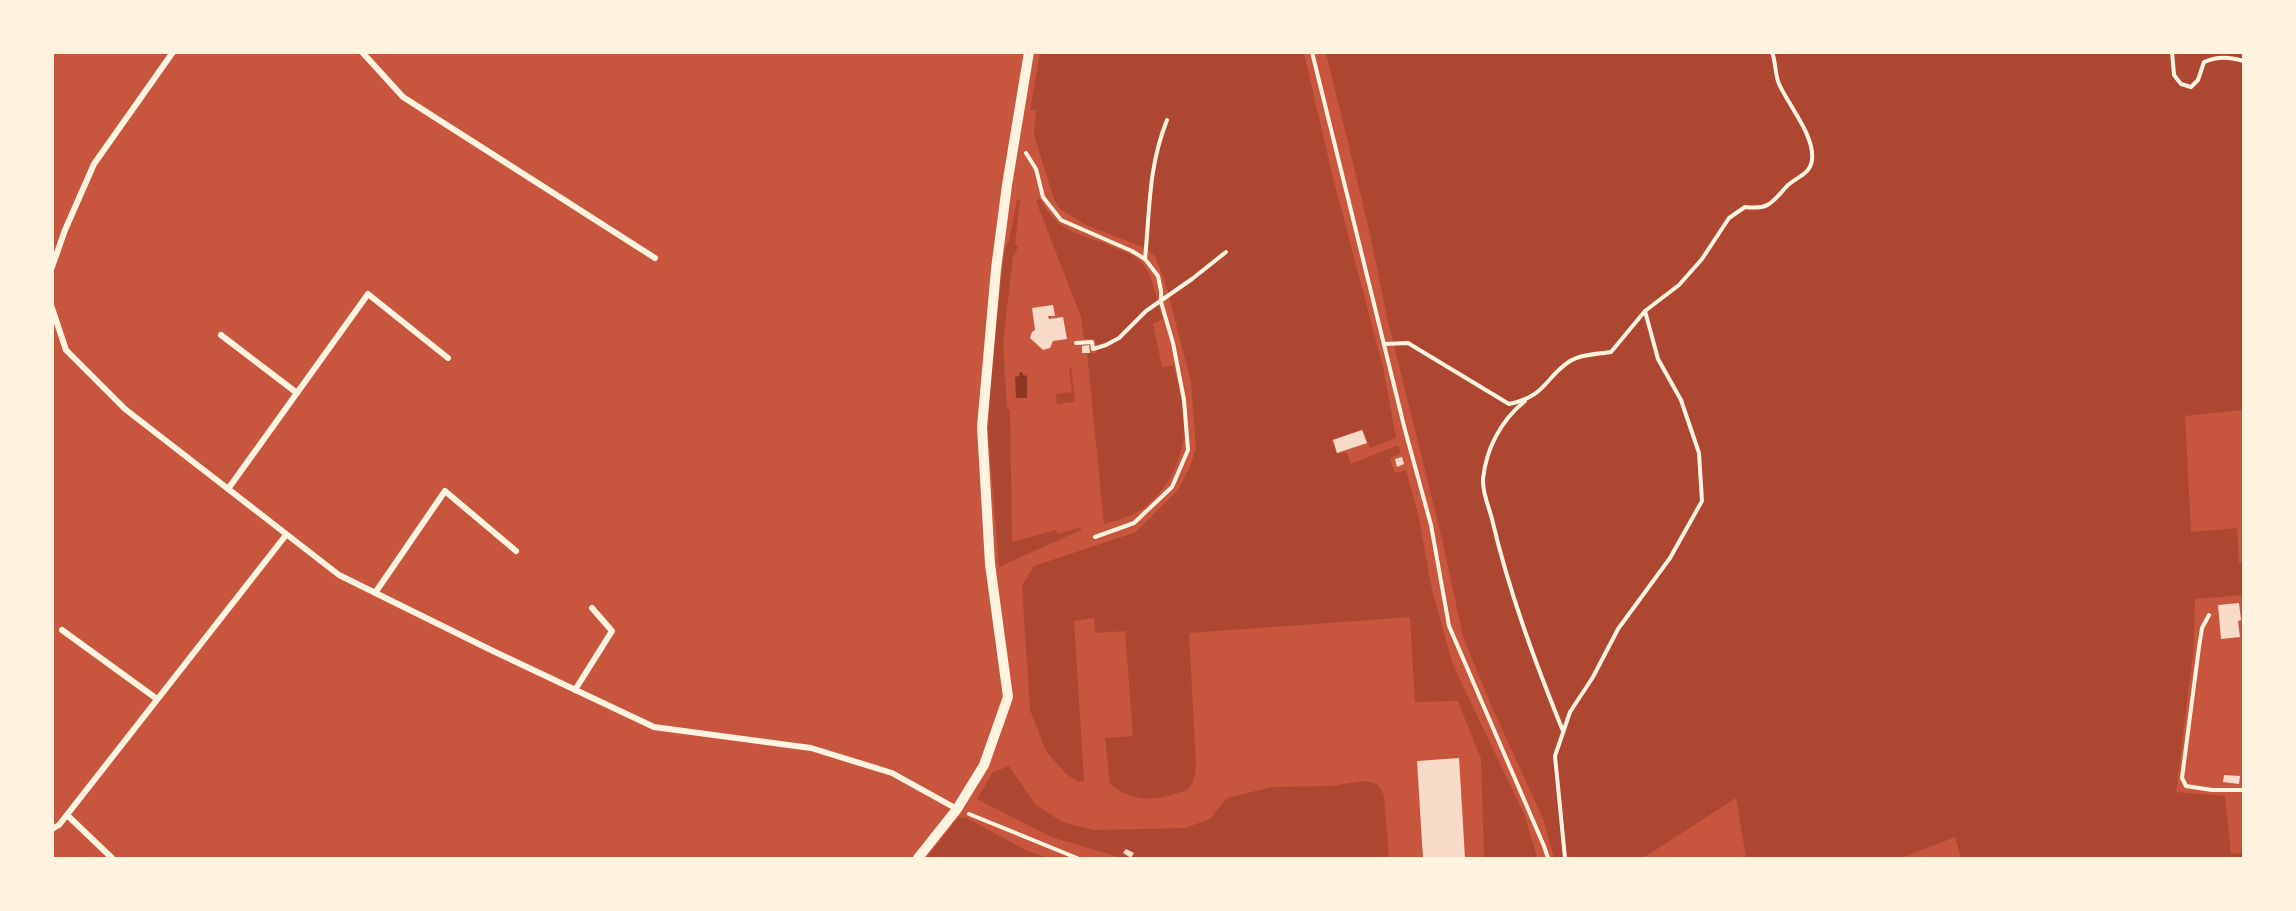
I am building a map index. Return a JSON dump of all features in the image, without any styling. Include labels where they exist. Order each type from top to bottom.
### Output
[{"type":"street","points":[[52,267],[65,230],[94,164],[173,52]]},
{"type":"street","points":[[362,52],[403,97],[656,258]]},
{"type":"street","points":[[918,858],[957,809],[984,765],[1008,696],[990,564],[982,427],[996,269],[1029,52]]},
{"type":"street","points":[[228,489],[368,294],[448,357]]},
{"type":"street","points":[[52,308],[66,350],[125,409],[339,575],[654,727],[811,748],[892,772],[957,809]]},
{"type":"street","points":[[221,335],[297,393]]},
{"type":"street","points":[[375,593],[445,491],[516,551]]},
{"type":"street","points":[[52,829],[59,825],[286,535]]},
{"type":"street","points":[[575,690],[612,632],[592,608]]},
{"type":"street","points":[[62,630],[157,699]]},
{"type":"street","points":[[67,814],[112,858]]},
{"type":"path","points":[[1312,52],[1431,525],[1449,626],[1548,858]]},
{"type":"path","points":[[1563,732],[1538,669],[1499,549],[1483,481],[1491,446],[1509,414],[1542,389],[1568,362],[1577,358],[1611,352],[1645,311],[1679,285],[1702,259],[1729,218],[1745,207],[1757,208],[1776,201],[1788,185],[1805,174],[1812,161],[1810,143],[1778,82],[1772,52]]},
{"type":"path","points":[[2172,52],[2174,75],[2181,84],[2191,87],[2198,80],[2204,62],[2227,57],[2244,61]]},
{"type":"path","points":[[1145,259],[1151,171],[1167,120]]},
{"type":"path","points":[[1015,141],[1030,158],[1036,169],[1043,197],[1061,220],[1104,237],[1145,259],[1158,276],[1161,302],[1173,343],[1184,400],[1188,450],[1172,487],[1134,523],[1095,537]]},
{"type":"path","points":[[1076,343],[1092,342],[1093,349],[1119,338],[1146,311],[1226,252]]},
{"type":"path","points":[[1565,858],[1555,756],[1570,712],[1593,677],[1618,629],[1670,558],[1702,501],[1699,453],[1681,400],[1658,359],[1645,311]]},
{"type":"path","points":[[1384,344],[1408,343],[1509,404],[1526,400]]},
{"type":"path","points":[[2209,615],[2202,628],[2182,778],[2186,786],[2212,790],[2244,790]]},
{"type":"path","points":[[957,809],[1077,858]]},
{"type":"shaded area","points":[[1040,53],[1304,53],[1333,178],[1383,367],[1396,438],[1370,448],[1363,429],[1331,440],[1337,454],[1346,452],[1351,464],[1398,445],[1401,453],[1390,458],[1395,473],[1406,470],[1419,518],[1432,590],[1453,665],[1525,816],[1537,858],[1484,858],[1481,759],[1458,701],[1415,702],[1410,617],[1189,633],[1196,764],[1194,779],[1186,790],[1151,799],[1134,797],[1110,784],[1105,738],[1133,736],[1125,631],[1095,633],[1094,618],[1074,621],[1084,780],[1079,782],[1066,774],[1046,751],[1030,710],[1022,586],[1034,566],[1136,532],[1178,490],[1196,449],[1191,382],[1166,285],[1155,256],[1145,248],[1086,225],[1060,209],[1054,199],[1034,135],[1036,109],[1030,111]]},
{"type":"shaded area","points":[[1326,53],[2243,53],[2243,410],[2185,416],[2191,532],[2237,528],[2239,563],[2243,563],[2243,595],[2195,599],[2194,646],[2176,792],[2225,796],[2231,854],[2243,853],[2243,858],[1961,858],[1955,837],[1902,858],[1746,858],[1736,798],[1643,858],[1554,858],[1544,821],[1463,637],[1443,543],[1388,321],[1368,225]]},
{"type":"shaded area","points":[[1040,199],[1064,227],[1131,254],[1146,268],[1163,319],[1153,324],[1162,367],[1174,365],[1181,399],[1184,433],[1174,472],[1150,503],[1126,517],[1104,524],[1087,353],[1097,353],[1095,339],[1084,339],[1081,317],[1036,201]]},
{"type":"shaded area","points":[[1017,200],[1020,200],[1015,244],[1018,247],[1013,257],[1003,344],[1007,409],[1010,409],[1012,542],[1056,530],[1057,534],[1081,527],[1081,530],[999,567],[988,433],[992,357],[1005,248],[1009,241]]},
{"type":"shaded area","points":[[1069,367],[1071,367],[1075,402],[1057,404],[1056,394],[1072,392]]},
{"type":"shaded area","points":[[1020,372],[1024,376],[1027,375],[1027,398],[1016,398],[1015,377],[1019,376]]},
{"type":"shaded area","points":[[1009,766],[1035,804],[1062,822],[1094,830],[1185,828],[1210,819],[1227,798],[1272,787],[1330,786],[1364,781],[1377,784],[1384,795],[1389,858],[1118,858],[1051,837],[977,799],[993,772]]},
{"type":"shaded area","points":[[959,817],[967,818],[1027,851],[1049,858],[926,858]]},
{"type":"building","points":[[1053,305],[1055,316],[1048,316],[1049,319],[1063,317],[1067,339],[1053,341],[1050,348],[1043,350],[1030,338],[1035,330],[1032,308]]},
{"type":"building","points":[[1089,345],[1090,353],[1082,353],[1082,346]]},
{"type":"building","points":[[1362,430],[1367,443],[1337,453],[1333,440]]},
{"type":"building","points":[[1402,457],[1404,464],[1397,467],[1395,459]]},
{"type":"building","points":[[2239,603],[2240,637],[2221,639],[2218,605]]},
{"type":"building","points":[[1459,758],[1465,858],[1423,858],[1417,761]]},
{"type":"building","points":[[2224,775],[2240,776],[2239,784],[2223,782]]},
{"type":"building","points":[[1126,849],[1134,853],[1131,858],[1123,853]]}]
